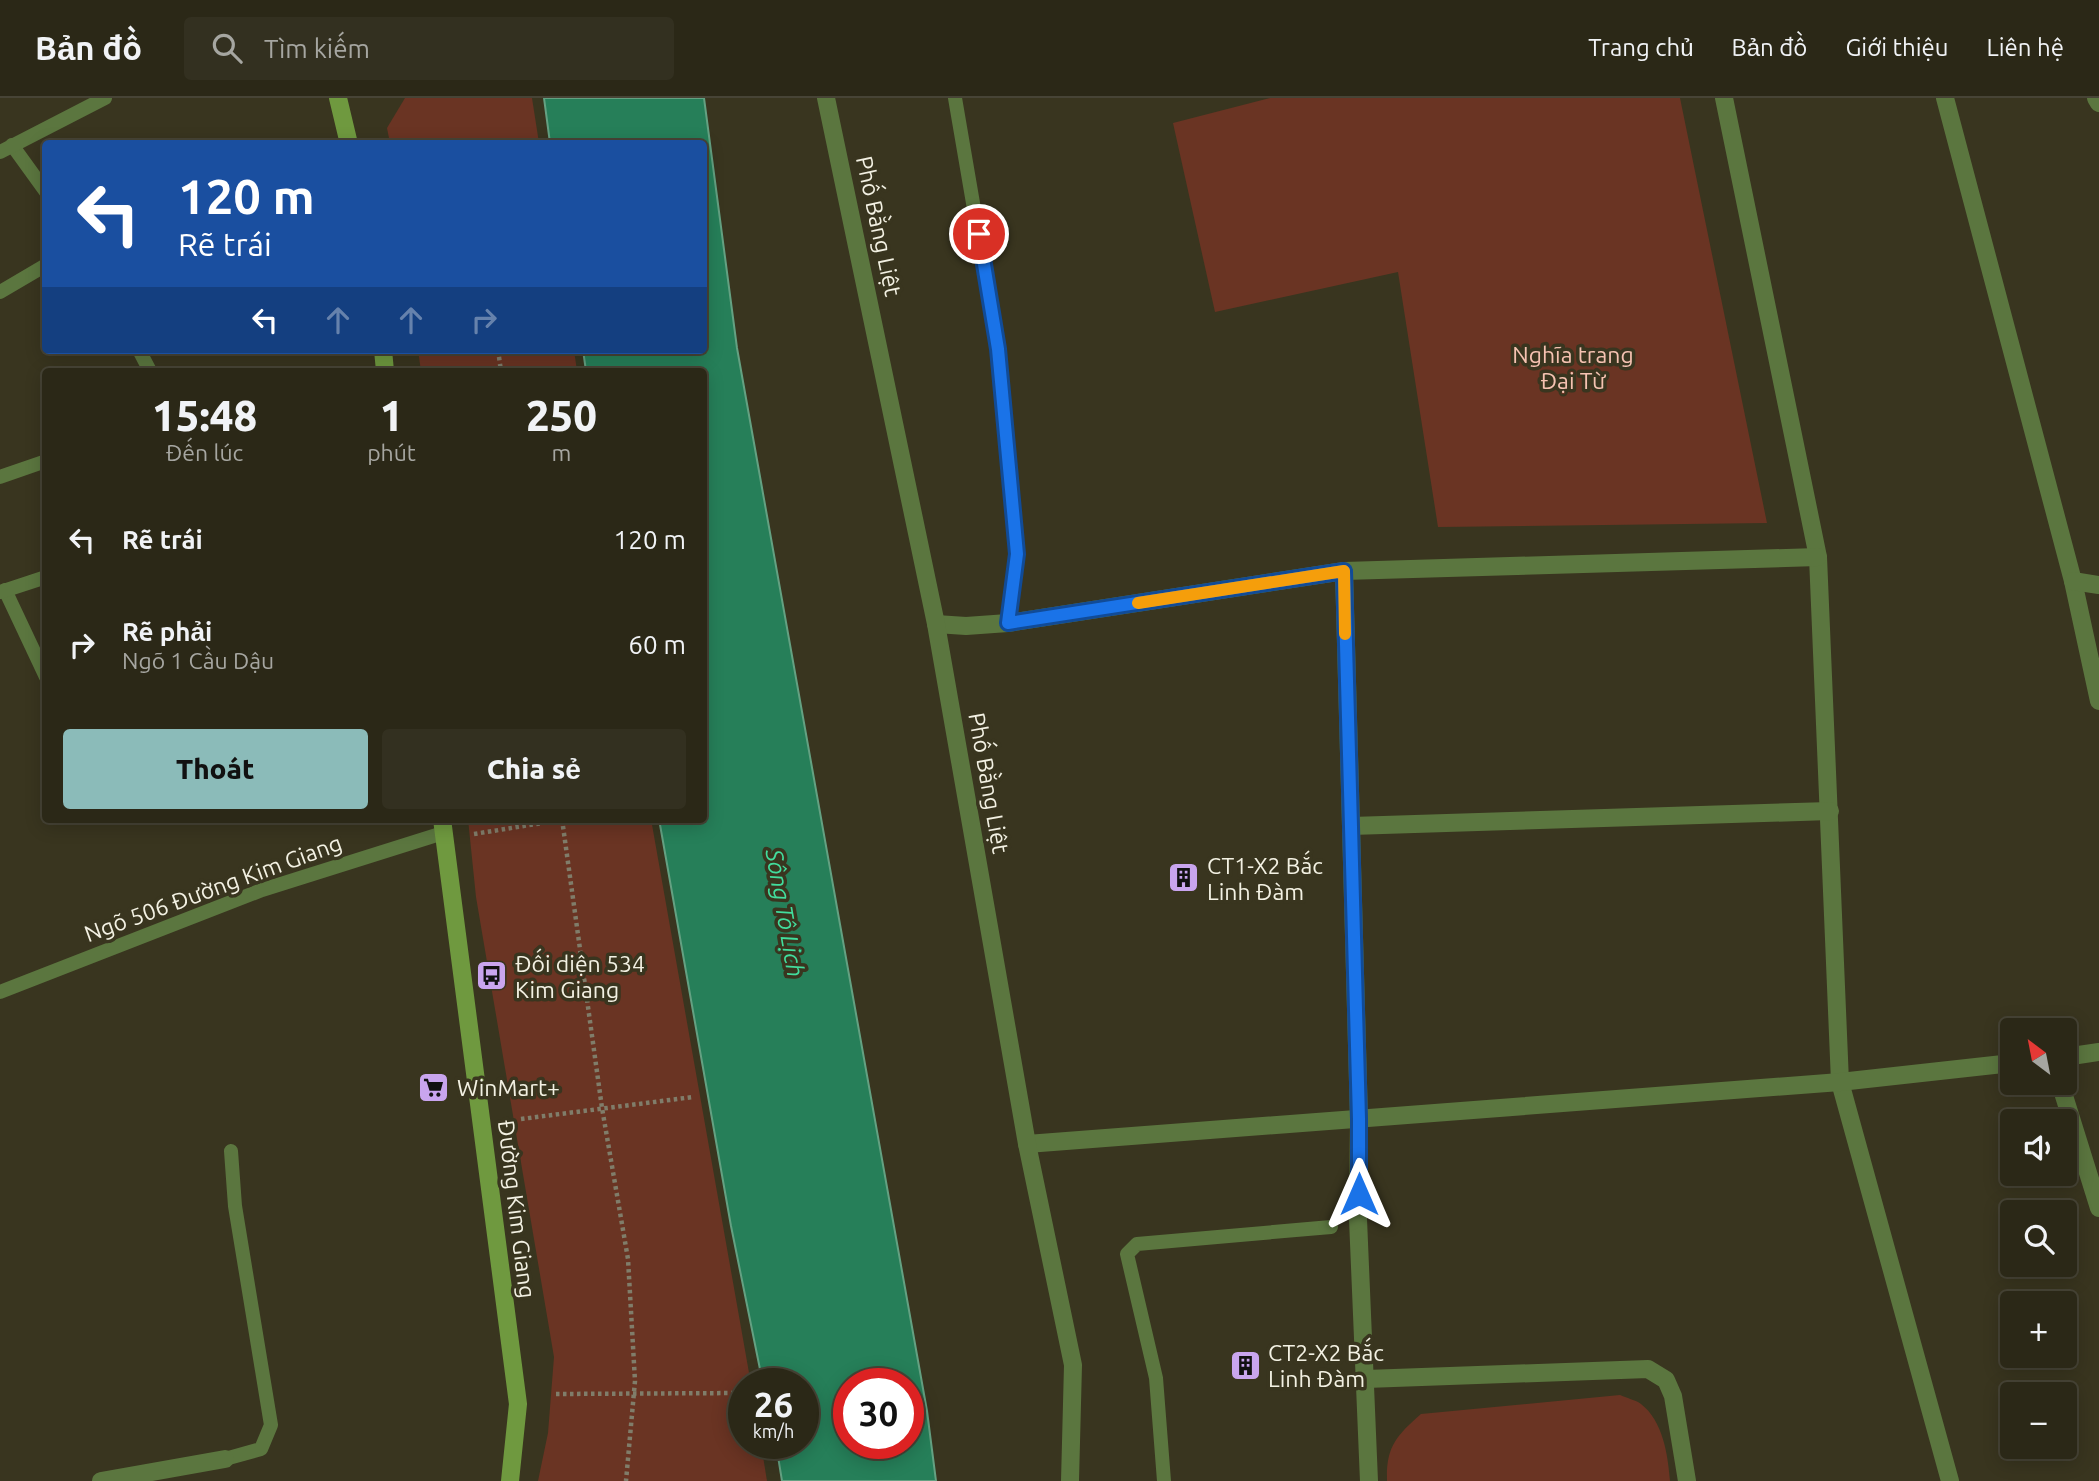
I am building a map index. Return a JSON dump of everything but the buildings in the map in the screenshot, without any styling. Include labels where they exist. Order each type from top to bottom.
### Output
[{"type":"main road","points":[[338,98],[348,140]]},
{"type":"main road","name":"Đường Kim Giang","points":[[443,826],[518,1404],[510,1481]]},
{"type":"street","name":"Phố Bằng Liệt","points":[[826,98],[936,624],[1027,1143],[1073,1365],[1070,1481]]},
{"type":"street","points":[[1724,98],[1818,557],[1840,1082],[1951,1481]]},
{"type":"street","points":[[1945,98],[2073,580],[2099,701]]},
{"type":"street","points":[[2096,98],[2099,103]]},
{"type":"street","points":[[936,624],[966,626],[1008,623],[1344,571],[1818,557]]},
{"type":"street","points":[[1344,571],[1359,1119],[1358,1219],[1369,1481]]},
{"type":"street","points":[[2073,580],[2099,584]]},
{"type":"street","points":[[1351,826],[1830,811]]},
{"type":"street","points":[[2077,1055],[2099,1052]]},
{"type":"street","points":[[1027,1143],[1840,1082],[2000,1064]]},
{"type":"street","points":[[2064,1096],[2099,1208]]},
{"type":"street","points":[[1366,1379],[1648,1369],[1666,1380],[1673,1396],[1687,1481]]},
{"type":"street","points":[[101,1481],[225,1459]]},
{"type":"lane","points":[[42,188],[6,148],[104,98]]},
{"type":"lane","points":[[955,98],[999,362],[1017,554],[1008,623]]},
{"type":"lane","points":[[0,292],[42,267]]},
{"type":"lane","points":[[0,477],[42,462]]},
{"type":"lane","points":[[42,578],[2,591],[42,669]]},
{"type":"lane","name":"Ngõ 506 Đường Kim Giang","points":[[0,992],[262,890],[443,826]]},
{"type":"lane","points":[[225,1459],[261,1449],[271,1425],[237,1219],[231,1151]]},
{"type":"lane","points":[[1164,1481],[1156,1378],[1127,1254],[1138,1244],[1331,1227]]},
{"type":"path","points":[[474,834],[540,823]]},
{"type":"path","points":[[565,823],[602,1108],[628,1259],[634,1394],[626,1481]]},
{"type":"path","points":[[521,1119],[693,1097]]},
{"type":"path","points":[[556,1394],[728,1393]]},
{"type":"green space","points":[[405,98],[532,98],[539,140],[389,140],[387,128]]},
{"type":"green space","name":"Nghĩa trang Đại Từ","points":[[1270,98],[1680,98],[1767,523],[1438,527],[1398,272],[1215,312],[1173,123]]},
{"type":"green space","points":[[419,354],[575,354],[577,368],[421,368]]},
{"type":"green space","points":[[468,823],[652,823],[748,1368],[728,1368],[728,1459],[763,1459],[767,1481],[538,1481],[548,1433],[554,1357],[476,897]]},
{"type":"green space","points":[[1620,1395],[1641,1404],[1655,1420],[1666,1450],[1670,1481],[1387,1481],[1388,1459],[1394,1443],[1421,1414]]},
{"type":"water","name":"Sông Tô Lịch","points":[[544,98],[704,98],[737,348],[919,1368],[833,1368],[833,1459],[924,1459],[924,1394],[936,1481],[782,1481],[778,1459],[819,1459],[819,1368],[760,1368],[731,1226],[660,823],[707,823],[707,368],[586,368],[584,354],[707,354],[707,140],[550,140]]},
{"type":"slow traffic","points":[[1138,603],[1344,571],[1345,634]]},
{"type":"place","name":"CT1-X2 Bắc Linh Đàm","points":[[1184,878]]},
{"type":"place","name":"Đối diện 534 Kim Giang","points":[[492,976]]},
{"type":"place","name":"WinMart+","points":[[434,1087]]},
{"type":"place","name":"CT2-X2 Bắc Linh Đàm","points":[[1245,1365]]},
{"type":"route","points":[[979,234],[998,349],[1017,554],[1008,623],[1344,571],[1359,1194]]}]
